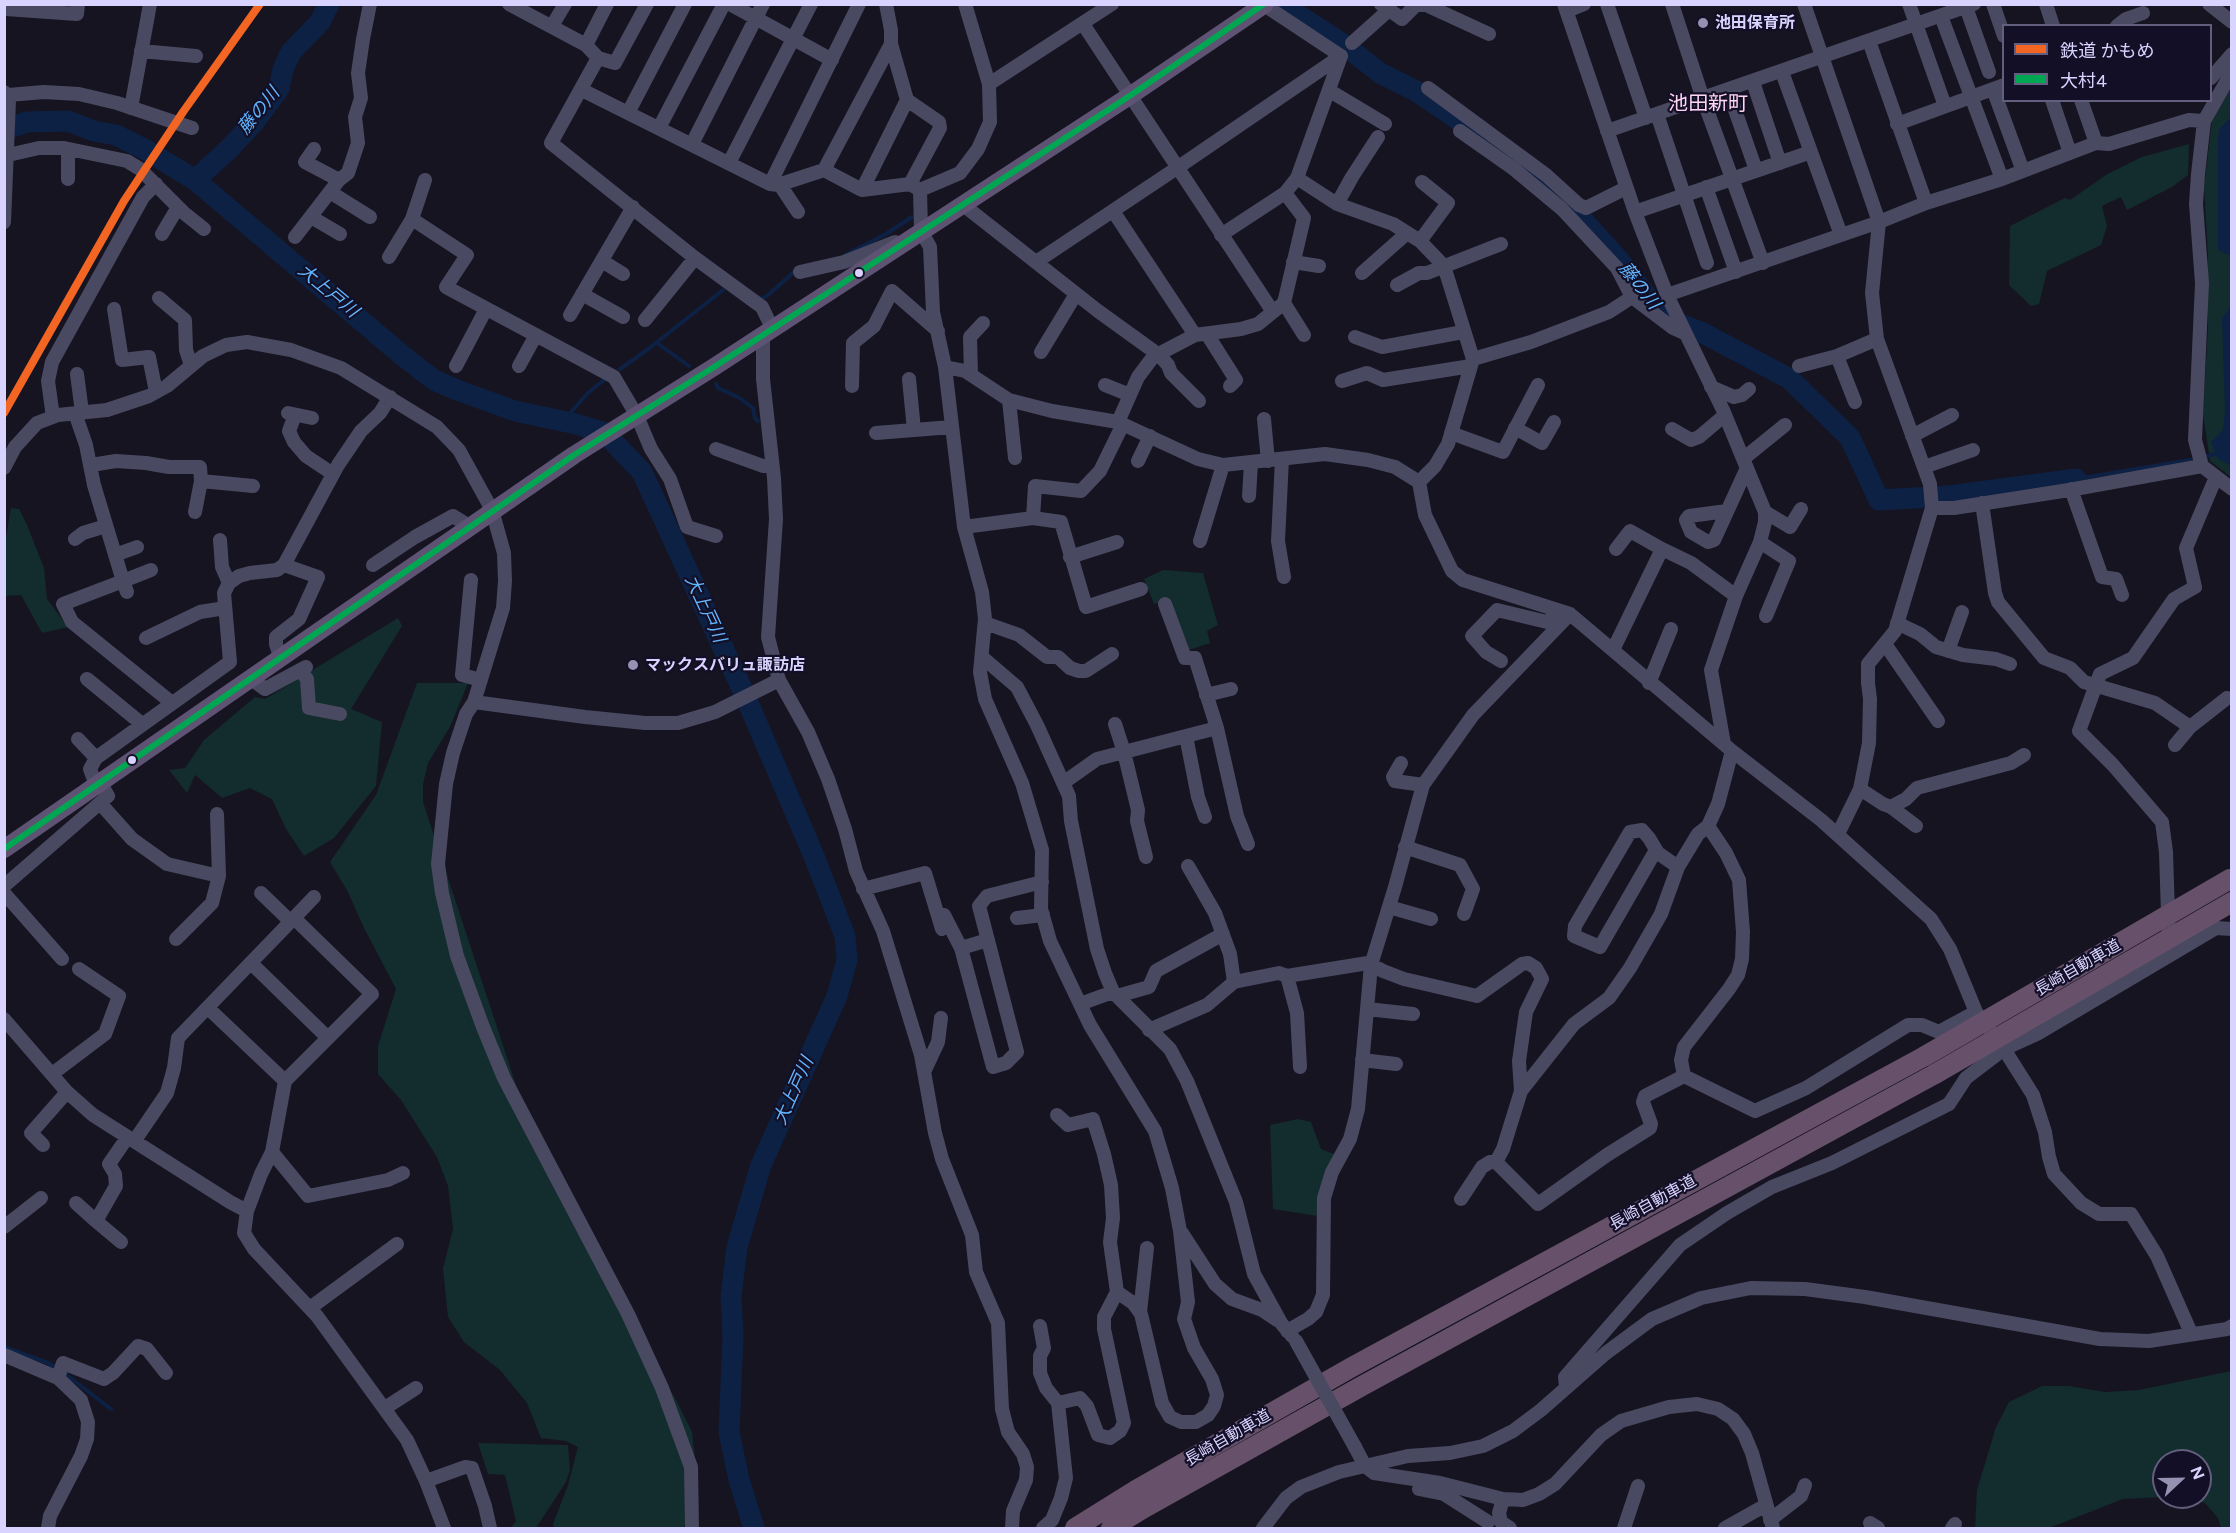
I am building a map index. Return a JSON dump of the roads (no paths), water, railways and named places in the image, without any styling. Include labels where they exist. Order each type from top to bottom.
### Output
[{"type":"highway","name":"長崎自動車道","points":[[1111,1528],[1141,1498],[1352,1367],[1925,1056],[2231,879]]},
{"type":"highway","name":"長崎自動車道","points":[[1075,1528],[1141,1498],[1383,1375],[1935,1074],[2232,902]]},
{"type":"main road","points":[[4,849],[99,790],[250,678],[492,510],[1131,95],[1260,6]]},
{"type":"street","points":[[6,10],[78,14],[78,4]]},
{"type":"street","points":[[130,108],[150,4]]},
{"type":"street","points":[[295,237],[339,180],[348,173],[358,143],[355,117],[361,98],[358,73],[370,4]]},
{"type":"street","points":[[509,4],[586,45],[598,58],[615,63],[647,4]]},
{"type":"street","points":[[552,26],[565,4]]},
{"type":"street","points":[[586,45],[607,4]]},
{"type":"street","points":[[628,113],[685,4]]},
{"type":"street","points":[[659,128],[724,4]]},
{"type":"street","points":[[730,4],[832,60]]},
{"type":"street","points":[[692,144],[763,4]]},
{"type":"street","points":[[729,162],[811,4]]},
{"type":"street","points":[[775,184],[859,4]]},
{"type":"street","points":[[886,4],[891,44],[908,100],[939,122],[940,128],[915,187],[921,231],[930,247],[933,312],[945,367],[964,527],[982,592],[985,623],[980,672],[985,699],[1022,783],[1042,850],[1041,909],[1050,941],[1080,1004],[1155,1131],[1172,1188],[1180,1231],[1188,1302],[1184,1319],[1194,1348],[1212,1379],[1216,1395],[1214,1406],[1208,1415],[1196,1422],[1181,1422],[1170,1417],[1162,1403],[1140,1312],[1147,1248]]},
{"type":"street","points":[[775,184],[824,170],[862,190],[915,187],[960,173],[978,149],[990,122],[989,84],[965,4]]},
{"type":"street","points":[[989,84],[1112,4]]},
{"type":"street","points":[[1521,1091],[1574,1024],[1609,998],[1630,968],[1660,914],[1678,867],[1698,834],[1708,826],[1718,804],[1728,748],[1711,670],[1736,597],[1760,542],[1765,512],[1725,415],[1666,295],[1626,188],[1565,8],[1584,4]]},
{"type":"street","points":[[1607,4],[1684,195],[1707,263]]},
{"type":"street","points":[[1672,4],[1703,99],[1763,263]]},
{"type":"street","points":[[1804,4],[1879,222],[1872,293],[1877,339],[1930,484],[1932,506],[1895,631],[1868,664],[1869,743],[1860,789],[1838,834]]},
{"type":"street","points":[[1910,4],[1945,106]]},
{"type":"street","points":[[1993,4],[2002,30]]},
{"type":"street","points":[[2046,4],[2053,24]]},
{"type":"street","points":[[2209,4],[2232,22]]},
{"type":"street","points":[[1352,43],[1385,7],[1402,19],[1416,5],[1426,5],[1489,34]]},
{"type":"street","points":[[1260,6],[1341,56]]},
{"type":"street","points":[[1606,131],[1970,6],[1989,72]]},
{"type":"street","points":[[2120,24],[2143,13]]},
{"type":"street","points":[[1941,16],[2002,179]]},
{"type":"street","points":[[1083,24],[1221,234],[1278,308],[1305,335]]},
{"type":"street","points":[[1869,41],[1926,203]]},
{"type":"street","points":[[824,170],[891,44]]},
{"type":"street","points":[[141,51],[196,56]]},
{"type":"street","points":[[2212,77],[2232,54]]},
{"type":"street","points":[[1221,234],[1285,193],[1298,178],[1341,56]]},
{"type":"street","points":[[1036,262],[1341,56]]},
{"type":"street","points":[[598,58],[552,142],[695,258],[762,307],[767,331],[763,379],[776,519],[768,637],[779,680],[808,732],[828,779],[863,889],[883,930],[921,1055],[934,1133],[972,1235],[976,1272],[998,1323],[1002,1409],[1008,1432],[1023,1454],[1027,1467],[1026,1480],[1013,1511],[1012,1528]]},
{"type":"street","points":[[1782,72],[1841,235]]},
{"type":"street","points":[[2232,72],[2204,121],[2196,204],[2202,283],[2195,440],[2200,459],[2216,477],[2232,489]]},
{"type":"street","points":[[1753,82],[1780,163]]},
{"type":"street","points":[[1897,124],[1998,87]]},
{"type":"street","points":[[1428,88],[1546,176],[1578,205],[1586,208],[1626,188]]},
{"type":"street","points":[[582,90],[775,184],[798,212]]},
{"type":"street","points":[[1330,90],[1385,124]]},
{"type":"street","points":[[1728,90],[1756,170]]},
{"type":"street","points":[[5,220],[8,152],[7,96],[44,92],[80,94],[192,128]]},
{"type":"street","points":[[862,190],[908,100]]},
{"type":"street","points":[[2002,102],[2023,171]]},
{"type":"street","points":[[2053,102],[2070,153]]},
{"type":"street","points":[[2082,102],[2096,143]]},
{"type":"street","points":[[1666,295],[1879,222],[1926,203],[2002,179],[2096,143],[2109,144],[2189,120],[2204,121]]},
{"type":"street","points":[[1460,131],[1514,169],[1562,209],[1617,268],[1632,297],[1673,328],[1684,332]]},
{"type":"street","points":[[1337,204],[1378,137]]},
{"type":"street","points":[[8,152],[39,148],[68,149],[127,161],[156,183],[178,207],[204,229]]},
{"type":"street","points":[[68,149],[68,179]]},
{"type":"street","points":[[314,149],[305,162],[339,180]]},
{"type":"street","points":[[1635,212],[1811,152]]},
{"type":"street","points":[[1298,178],[1337,204],[1393,224],[1420,241],[1444,266],[1472,362],[1448,444],[1435,466],[1419,482]]},
{"type":"street","points":[[389,257],[412,219],[425,180]]},
{"type":"street","points":[[1420,241],[1448,203],[1422,182]]},
{"type":"street","points":[[52,417],[48,381],[52,362],[143,197],[156,183]]},
{"type":"street","points":[[1706,188],[1736,272]]},
{"type":"street","points":[[330,192],[370,218]]},
{"type":"street","points":[[1033,518],[1035,486],[1081,491],[1100,471],[1130,394],[1138,377],[1153,357],[1201,334],[1241,329],[1258,324],[1278,308],[1304,218],[1285,193]]},
{"type":"street","points":[[962,204],[1076,294],[1159,355],[1168,365],[1171,373],[1199,401]]},
{"type":"street","points":[[162,234],[178,207]]},
{"type":"street","points":[[570,315],[633,207]]},
{"type":"street","points":[[1113,211],[1236,380],[1230,386]]},
{"type":"street","points":[[311,217],[340,234]]},
{"type":"street","points":[[412,219],[467,255],[446,287],[614,376],[633,418],[670,478],[687,527],[716,536]]},
{"type":"street","points":[[800,272],[844,262],[921,231]]},
{"type":"street","points":[[1362,273],[1406,234]]},
{"type":"street","points":[[1397,285],[1419,273],[1427,273],[1501,244]]},
{"type":"street","points":[[645,320],[695,258]]},
{"type":"street","points":[[602,261],[623,273]]},
{"type":"street","points":[[1293,262],[1319,266]]},
{"type":"street","points":[[852,386],[853,343],[874,326],[892,291],[938,331]]},
{"type":"street","points":[[582,294],[623,317]]},
{"type":"street","points":[[1041,352],[1076,294]]},
{"type":"street","points":[[1342,381],[1367,373],[1383,380],[1472,362],[1609,312],[1632,297]]},
{"type":"street","points":[[159,298],[185,320],[186,350],[191,365]]},
{"type":"street","points":[[114,309],[122,360],[149,357],[156,392]]},
{"type":"street","points":[[456,366],[486,309]]},
{"type":"street","points":[[971,375],[970,337],[983,323]]},
{"type":"street","points":[[1355,337],[1382,347],[1463,332]]},
{"type":"street","points":[[519,366],[536,335]]},
{"type":"street","points":[[1799,366],[1837,356],[1877,339]]},
{"type":"street","points":[[4,468],[15,447],[37,423],[52,417],[107,410],[156,392],[203,356],[225,345],[247,342],[269,344],[341,368],[437,427],[459,450],[492,510],[504,553],[505,581],[502,608],[474,702],[466,714],[453,753],[446,784],[438,864],[442,893],[458,956],[504,1078],[628,1314],[662,1388],[691,1467],[692,1528]]},
{"type":"street","points":[[1837,356],[1855,402]]},
{"type":"street","points":[[945,367],[965,371],[1010,400],[1052,411],[1120,423],[1198,459],[1222,465],[1325,454],[1368,460],[1395,467],[1419,482],[1425,515],[1452,571],[1462,580],[1565,612],[1728,748],[1838,834],[1930,919],[1950,950],[1976,1012],[2033,1095],[2046,1132],[2054,1174],[2081,1203],[2099,1214],[2131,1214],[2157,1256],[2191,1333]]},
{"type":"street","points":[[78,374],[79,413],[94,485],[125,586]]},
{"type":"street","points":[[909,379],[907,409],[914,430]]},
{"type":"street","points":[[1105,385],[1130,394]]},
{"type":"street","points":[[1451,433],[1503,452],[1538,385]]},
{"type":"street","points":[[1711,387],[1734,397],[1743,395],[1749,389]]},
{"type":"street","points":[[219,876],[167,864],[132,839],[99,790],[90,769],[96,758],[230,662],[224,593],[229,583],[239,576],[277,570],[284,565],[333,474],[361,431],[380,413],[390,397]]},
{"type":"street","points":[[1010,400],[1015,458]]},
{"type":"street","points":[[312,418],[290,414],[289,431],[294,442],[306,456],[333,474]]},
{"type":"street","points":[[1671,429],[1691,440],[1699,437],[1725,415]]},
{"type":"street","points":[[1912,436],[1953,415]]},
{"type":"street","points":[[1264,419],[1268,461]]},
{"type":"street","points":[[1515,428],[1542,443],[1554,422]]},
{"type":"street","points":[[1727,511],[1745,463],[1785,425]]},
{"type":"street","points":[[876,433],[952,428]]},
{"type":"street","points":[[1138,461],[1150,436]]},
{"type":"street","points":[[717,449],[764,466],[772,465]]},
{"type":"street","points":[[1924,467],[1973,450]]},
{"type":"street","points":[[1282,459],[1278,541],[1284,577]]},
{"type":"street","points":[[1932,506],[1954,508],[2071,489],[2200,459]]},
{"type":"street","points":[[91,465],[116,461],[169,467],[200,467],[201,481],[195,512]]},
{"type":"street","points":[[1249,496],[1251,463]]},
{"type":"street","points":[[1200,541],[1222,465]]},
{"type":"street","points":[[2170,957],[2166,852],[2162,822],[2079,730],[2100,674],[2133,658],[2174,598],[2194,586],[2186,548],[2216,477]]},
{"type":"street","points":[[201,481],[253,486]]},
{"type":"street","points":[[2071,489],[2102,577],[2116,579],[2122,595]]},
{"type":"street","points":[[1982,503],[1998,602],[2044,658],[2070,668],[2084,682],[2155,703],[2190,727]]},
{"type":"street","points":[[1765,512],[1790,528],[1801,509]]},
{"type":"street","points":[[373,565],[412,539],[453,516],[469,526]]},
{"type":"street","points":[[964,527],[1033,518],[1060,522],[1086,607],[1141,589]]},
{"type":"street","points":[[75,538],[82,533],[106,526]]},
{"type":"street","points":[[1616,549],[1630,531],[1691,563],[1736,597]]},
{"type":"street","points":[[220,540],[222,567],[229,583]]},
{"type":"street","points":[[1070,557],[1117,542]]},
{"type":"street","points":[[1760,542],[1790,561],[1766,616]]},
{"type":"street","points":[[115,555],[137,547]]},
{"type":"street","points":[[1613,650],[1662,549]]},
{"type":"street","points":[[280,657],[276,637],[298,619],[318,577],[284,565]]},
{"type":"street","points":[[151,570],[125,586],[63,604],[72,622],[172,704]]},
{"type":"street","points":[[471,580],[473,630],[462,675],[481,680]]},
{"type":"street","points":[[1165,604],[1185,658],[1195,658],[1217,728],[1237,816],[1248,844]]},
{"type":"street","points":[[146,638],[200,612],[225,608]]},
{"type":"street","points":[[1501,661],[1486,652],[1472,636],[1497,610],[1547,622],[1565,612]]},
{"type":"street","points":[[1288,1332],[1316,1312],[1323,1295],[1324,1198],[1332,1172],[1350,1139],[1358,1109],[1371,965],[1423,785],[1473,715],[1565,612]]},
{"type":"street","points":[[1948,651],[1962,612]]},
{"type":"street","points":[[985,623],[1019,635],[1047,657],[1058,657],[1070,668],[1078,671],[1086,670],[1112,654]]},
{"type":"street","points":[[1897,623],[1920,634],[1936,647],[2010,664]]},
{"type":"street","points":[[1649,683],[1671,629]]},
{"type":"street","points":[[1885,644],[1938,720]]},
{"type":"street","points":[[982,657],[1017,687],[1063,783],[1068,796],[1096,949],[1115,994],[1170,1049],[1187,1081],[1236,1202],[1254,1274],[1365,1467],[1374,1473],[1440,1483],[1503,1499],[1523,1500],[1555,1484],[1601,1435],[1621,1421],[1669,1407],[1697,1404],[1718,1409],[1739,1426],[1752,1453],[1772,1524],[1801,1496],[1805,1485]]},
{"type":"street","points":[[250,678],[265,689],[303,669],[307,679],[309,708],[340,714]]},
{"type":"street","points":[[87,679],[142,724]]},
{"type":"street","points":[[474,702],[645,723],[678,723],[715,712],[779,680]]},
{"type":"street","points":[[1206,695],[1231,689]]},
{"type":"street","points":[[2175,745],[2190,727],[2227,699]]},
{"type":"street","points":[[1115,724],[1138,810],[1137,821],[1146,857]]},
{"type":"street","points":[[1063,783],[1097,759],[1217,728]]},
{"type":"street","points":[[1186,736],[1198,797],[1205,817]]},
{"type":"street","points":[[78,739],[96,758]]},
{"type":"street","points":[[1891,807],[1906,800],[1917,788],[2011,763],[2024,755]]},
{"type":"street","points":[[1401,762],[1394,777],[1395,781],[1423,785]]},
{"type":"street","points":[[1860,789],[1891,807],[1916,826]]},
{"type":"street","points":[[4,886],[99,790]]},
{"type":"street","points":[[176,939],[212,903],[219,876],[217,814]]},
{"type":"street","points":[[1684,1076],[1683,1047],[1730,989],[1738,975],[1742,959],[1743,932],[1739,880],[1726,853],[1708,826]]},
{"type":"street","points":[[1656,850],[1600,947],[1574,936],[1575,926],[1630,832],[1642,830],[1656,850],[1678,867]]},
{"type":"street","points":[[1406,847],[1460,865],[1473,889],[1464,914]]},
{"type":"street","points":[[1188,866],[1215,913],[1230,954],[1234,982]]},
{"type":"street","points":[[863,889],[925,873],[934,916],[944,915],[961,948],[993,1067],[1006,1063],[1017,1052],[979,906],[987,896],[1042,882]]},
{"type":"street","points":[[4,893],[62,959]]},
{"type":"street","points":[[261,893],[372,994],[285,1081],[272,1152],[247,1211],[244,1233],[254,1249],[310,1308],[407,1440],[444,1528]]},
{"type":"street","points":[[96,1221],[116,1186],[115,1174],[109,1164],[166,1093],[174,1068],[178,1038],[314,897]]},
{"type":"street","points":[[1389,907],[1431,919]]},
{"type":"street","points":[[1017,918],[1043,915]]},
{"type":"street","points":[[1566,1387],[1565,1377],[1680,1245],[1727,1213],[1772,1187],[1832,1162],[1949,1104],[1966,1078],[2004,1050],[2037,1034],[2216,928],[2232,928]]},
{"type":"street","points":[[1080,1004],[1149,987],[1156,971],[1222,934]]},
{"type":"street","points":[[961,948],[988,940]]},
{"type":"street","points":[[251,963],[328,1038]]},
{"type":"street","points":[[1149,1030],[1207,1005],[1234,982],[1279,973],[1287,976],[1368,963],[1404,979],[1477,996],[1522,964],[1528,963],[1536,968],[1542,979],[1526,1012],[1519,1061],[1521,1091],[1503,1149],[1496,1162]]},
{"type":"street","points":[[52,1074],[105,1034],[119,996],[79,969]]},
{"type":"street","points":[[1287,976],[1298,1013],[1300,1067]]},
{"type":"street","points":[[208,1008],[285,1081]]},
{"type":"street","points":[[1367,1009],[1413,1014]]},
{"type":"street","points":[[1684,1076],[1755,1111],[1806,1088],[1908,1025],[1922,1025],[1939,1032],[1976,1012]]},
{"type":"street","points":[[924,1072],[938,1042],[941,1018]]},
{"type":"street","points":[[4,1019],[67,1092],[93,1115],[247,1211]]},
{"type":"street","points":[[1362,1060],[1395,1064]]},
{"type":"street","points":[[1461,1199],[1482,1167],[1490,1162],[1496,1162],[1538,1204],[1607,1155],[1650,1128],[1651,1124],[1643,1102],[1645,1096],[1684,1076]]},
{"type":"street","points":[[43,1145],[31,1133],[67,1092]]},
{"type":"street","points":[[1057,1115],[1068,1125],[1093,1119],[1111,1185],[1113,1218],[1110,1242],[1117,1292],[1104,1317],[1104,1329],[1124,1422],[1120,1431],[1110,1438],[1098,1435],[1087,1406],[1080,1398],[1058,1403]]},
{"type":"street","points":[[272,1152],[308,1196],[369,1191],[403,1173]]},
{"type":"street","points":[[4,1227],[41,1198]]},
{"type":"street","points":[[76,1203],[121,1242]]},
{"type":"street","points":[[1180,1231],[1215,1284],[1232,1299],[1262,1310],[1288,1332]]},
{"type":"street","points":[[310,1308],[397,1244]]},
{"type":"street","points":[[1263,1528],[1286,1498],[1301,1487],[1339,1472],[1408,1456],[1450,1453],[1483,1446],[1514,1431],[1606,1353],[1652,1319],[1701,1298],[1751,1288],[1805,1289],[1865,1297],[2100,1339],[2150,1341],[2227,1329],[2232,1326]]},
{"type":"street","points":[[1117,1292],[1133,1303],[1140,1312]]},
{"type":"street","points":[[1040,1326],[1044,1348],[1040,1356],[1040,1373],[1046,1388],[1058,1403],[1066,1478],[1052,1520],[1043,1528]]},
{"type":"street","points":[[4,1355],[60,1373],[104,1379],[113,1373],[138,1346],[147,1349],[166,1373]]},
{"type":"street","points":[[48,1528],[50,1516],[81,1456],[87,1439],[88,1422],[81,1400],[60,1373]]},
{"type":"street","points":[[385,1408],[416,1388]]},
{"type":"street","points":[[426,1481],[465,1467],[472,1468],[490,1528]]},
{"type":"street","points":[[1404,1478],[1409,1486],[1444,1494],[1495,1524],[1503,1499]]},
{"type":"street","points":[[1624,1528],[1638,1486]]},
{"type":"street","points":[[1725,1528],[1766,1505]]},
{"type":"water","points":[[2231,117],[2231,256],[2218,250],[2218,137],[2220,128]]},
{"type":"water","points":[[2231,306],[2231,466],[2218,459],[2211,442],[2223,430],[2225,410],[2222,318]]},
{"type":"waterway","name":"藤の川","points":[[195,180],[255,121],[279,89],[283,69],[291,52],[320,22],[329,4]]},
{"type":"waterway","name":"藤の川","points":[[1281,4],[1343,44],[1380,73],[1416,91],[1450,114],[1562,197],[1618,259],[1660,313],[1669,320],[1701,332],[1790,379],[1850,438],[1879,500],[1949,496],[2076,479]]},
{"type":"waterway","name":"大上戸川","points":[[4,130],[27,122],[68,121],[94,131],[116,135],[146,150],[195,180],[434,380],[515,411],[576,424],[605,433],[642,472],[743,691],[814,856],[845,936],[847,960],[837,996],[761,1165],[737,1247],[731,1296],[733,1336],[729,1432],[739,1480],[754,1528]]},
{"type":"waterway","points":[[845,255],[886,234],[912,217]]},
{"type":"waterway","points":[[758,297],[761,299],[767,296],[796,270]]},
{"type":"waterway","points":[[620,369],[723,290]]},
{"type":"waterway","points":[[657,343],[689,366]]},
{"type":"waterway","points":[[563,421],[588,393],[604,380]]},
{"type":"waterway","points":[[716,384],[718,388],[738,397],[753,408],[758,421]]},
{"type":"waterway","points":[[2203,457],[2219,453]]},
{"type":"waterway","points":[[2076,479],[2196,459]]},
{"type":"waterway","points":[[4,1347],[48,1363],[57,1369]]},
{"type":"waterway","points":[[64,1373],[111,1409]]},
{"type":"rail line","name":"かもめ","points":[[4,413],[124,201],[183,112],[260,4]]},
{"type":"place","name":"池田保育所","points":[[1703,23]]},
{"type":"place","name":"マックスバリュ諏訪店","points":[[633,665]]},
{"type":"district","name":"池田新町","points":[[1708,104]]}]
